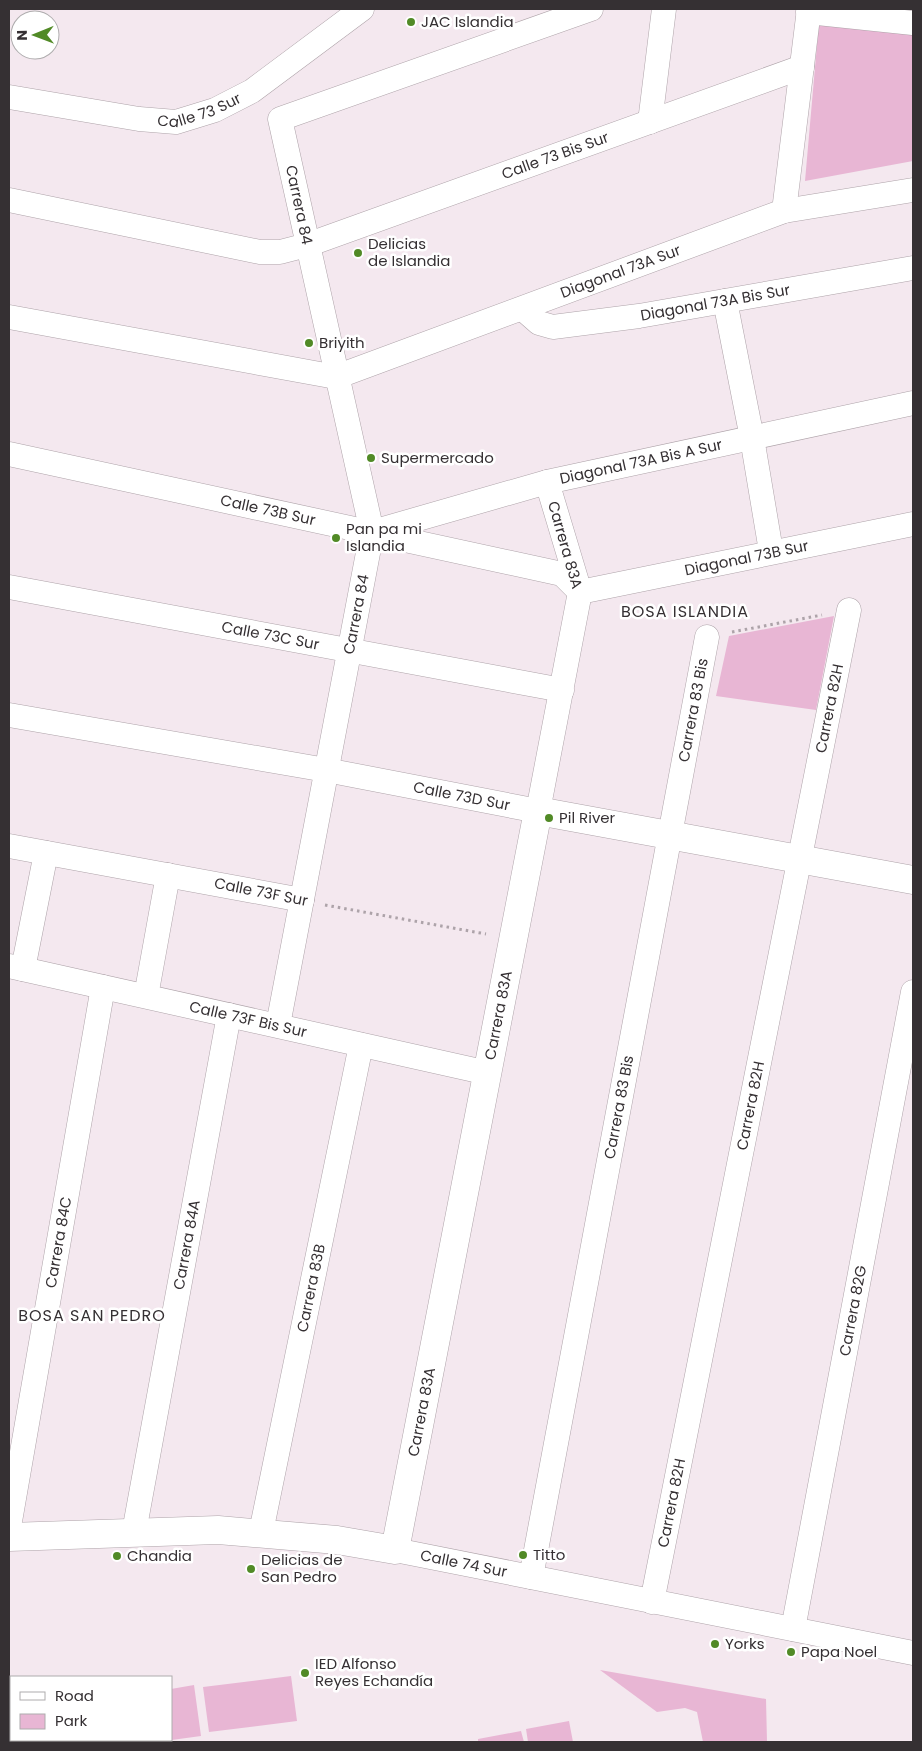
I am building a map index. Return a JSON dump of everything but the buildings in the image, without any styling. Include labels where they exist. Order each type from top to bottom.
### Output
[{"type":"street","name":"Calle 73 Sur","points":[[9,97],[139,119],[176,122],[215,110],[252,90],[362,9]]},
{"type":"street","name":"Carrera 84","points":[[278,1025],[372,532],[280,119],[591,9]]},
{"type":"street","points":[[650,122],[664,9]]},
{"type":"street","points":[[784,211],[809,10],[913,23]]},
{"type":"street","name":"Calle 73 Bis Sur","points":[[9,200],[260,252],[280,252],[307,245],[802,67]]},
{"type":"street","name":"Diagonal 73A Sur","points":[[336,377],[784,211],[913,190]]},
{"type":"street","name":"Diagonal 73A Bis Sur","points":[[523,308],[539,323],[553,327],[639,316],[913,268]]},
{"type":"street","points":[[725,301],[752,438],[771,551]]},
{"type":"street","points":[[9,317],[336,377]]},
{"type":"street","name":"Diagonal 73A Bis A Sur","points":[[372,532],[547,482],[913,403]]},
{"type":"street","name":"Calle 73B Sur","points":[[9,454],[562,574],[580,592]]},
{"type":"street","name":"Carrera 83A","points":[[394,1550],[580,592],[547,482]]},
{"type":"street","name":"Diagonal 73B Sur","points":[[580,592],[771,551],[913,524]]},
{"type":"street","name":"Calle 73C Sur","points":[[9,587],[562,690]]},
{"type":"street","name":"Carrera 82H","points":[[652,1602],[849,610]]},
{"type":"street","name":"Carrera 83 Bis","points":[[531,1577],[707,637]]},
{"type":"street","name":"Calle 73D Sur","points":[[9,715],[326,770],[913,880]]},
{"type":"street","name":"Calle 73F Sur","points":[[9,846],[302,900]]},
{"type":"street","points":[[16,967],[46,852]]},
{"type":"street","points":[[146,996],[168,875]]},
{"type":"street","name":"Calle 73F Bis Sur","points":[[16,967],[488,1073]]},
{"type":"street","name":"Carrera 84C","points":[[9,1527],[103,987]]},
{"type":"street","name":"Carrera 82G","points":[[793,1630],[913,992]]},
{"type":"street","name":"Carrera 84A","points":[[134,1532],[229,1015]]},
{"type":"street","name":"Carrera 83B","points":[[261,1532],[361,1044]]},
{"type":"street","name":"Calle 74 Sur","points":[[9,1537],[218,1530],[261,1532],[337,1540],[913,1653]]},
{"type":"path","points":[[707,637],[849,610]]},
{"type":"path","name":"Calle 73F Sur","points":[[302,900],[514,939]]},
{"type":"green space","points":[[819,22],[913,30],[913,161],[805,181]]},
{"type":"green space","points":[[834,616],[816,710],[716,696],[729,636]]},
{"type":"green space","points":[[600,1670],[766,1699],[767,1742],[703,1742],[697,1712],[685,1708],[657,1712]]},
{"type":"green space","points":[[291,1676],[297,1721],[209,1732],[203,1687]]},
{"type":"green space","points":[[194,1685],[201,1736],[172,1740],[172,1689]]},
{"type":"green space","points":[[569,1721],[573,1742],[528,1742],[526,1729]]},
{"type":"green space","points":[[521,1731],[524,1742],[478,1742],[478,1739]]},
{"type":"green space","points":[[101,1741],[164,1741],[157,1742]]},
{"type":"place","name":"JAC Islandia","points":[[411,22]]},
{"type":"place","name":"Delicias de Islandia","points":[[358,253]]},
{"type":"place","name":"Briyith","points":[[309,343]]},
{"type":"place","name":"Supermercado","points":[[371,458]]},
{"type":"place","name":"Pan pa mi Islandia","points":[[336,538]]},
{"type":"place","name":"Pil River","points":[[549,818]]},
{"type":"place","name":"Titto","points":[[523,1555]]},
{"type":"place","name":"Chandia","points":[[117,1556]]},
{"type":"place","name":"Delicias de San Pedro","points":[[251,1569]]},
{"type":"place","name":"Yorks","points":[[715,1644]]},
{"type":"place","name":"Papa Noel","points":[[791,1652]]},
{"type":"place","name":"IED Alfonso Reyes Echandía","points":[[305,1673]]},
{"type":"district","name":"BOSA ISLANDIA","points":[[685,611]]},
{"type":"district","name":"BOSA SAN PEDRO","points":[[92,1315]]}]
